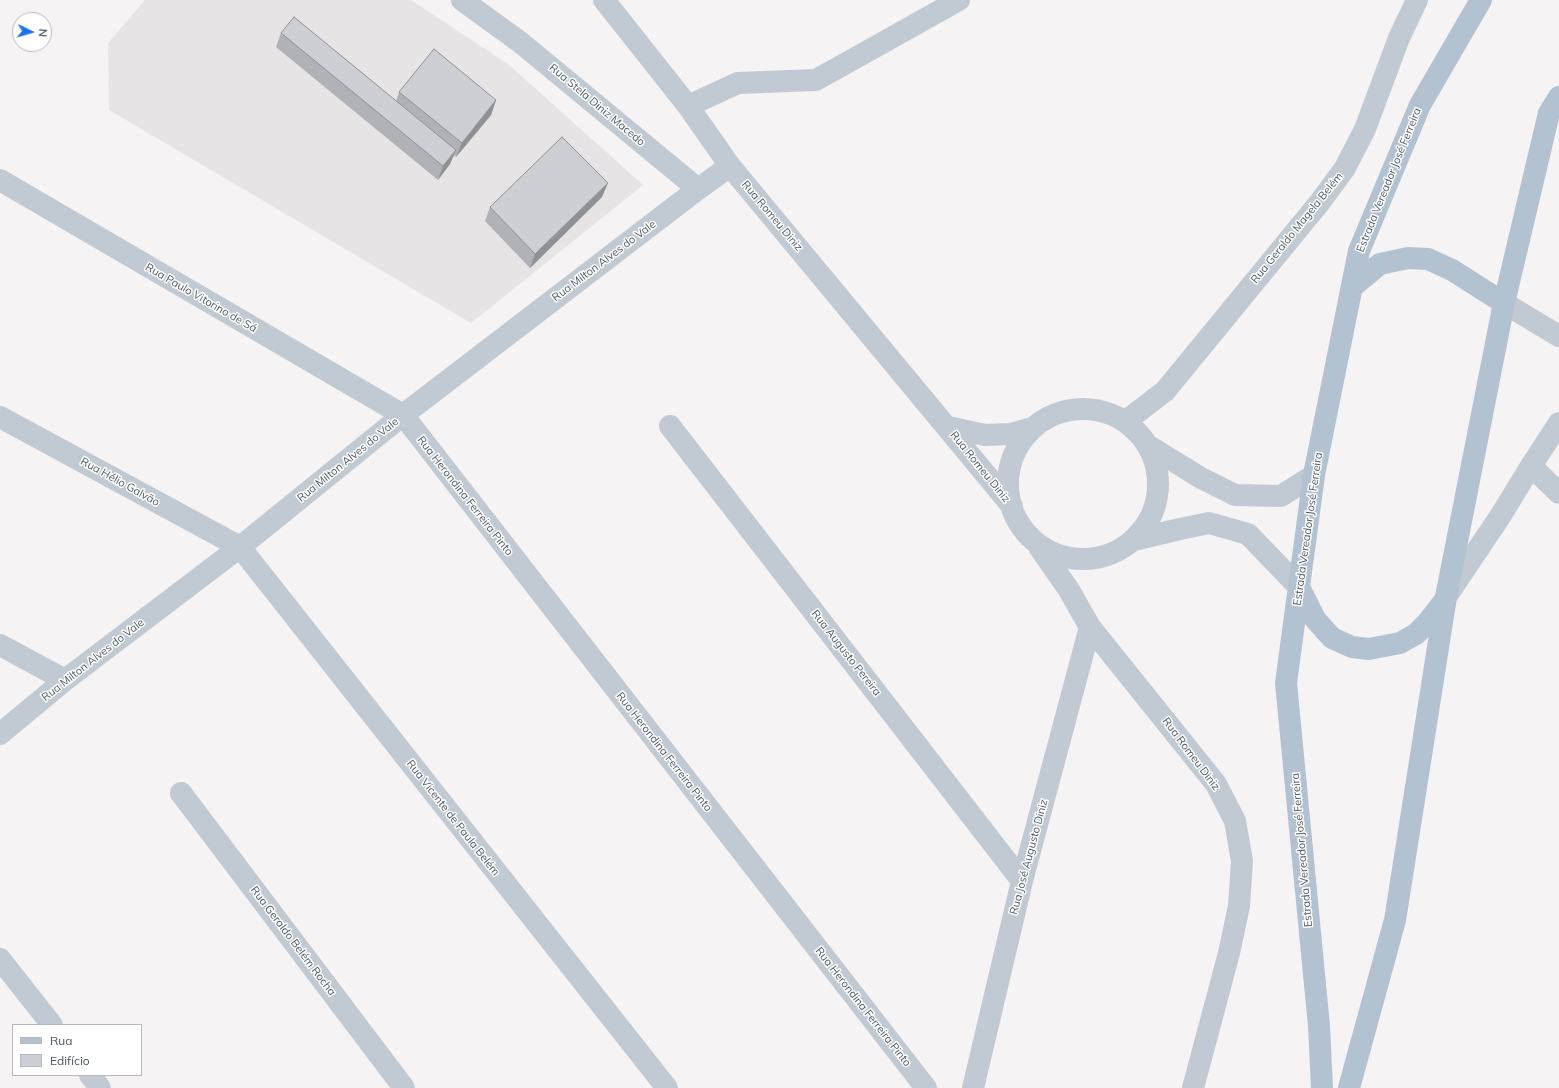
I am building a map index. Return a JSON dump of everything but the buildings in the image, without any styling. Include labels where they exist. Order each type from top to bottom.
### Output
[{"type":"main road","name":"Estrada Vereador José Ferreira","points":[[1322,1088],[1318,1026],[1286,683],[1314,475],[1359,251],[1420,105],[1481,0]]},
{"type":"main road","points":[[1349,1088],[1395,920],[1446,597],[1504,303],[1549,113],[1559,97]]},
{"type":"main road","points":[[1352,287],[1380,264],[1408,258],[1428,259],[1452,270],[1504,303]]},
{"type":"main road","points":[[1299,588],[1315,619],[1332,638],[1352,647],[1369,649],[1400,643],[1416,634],[1428,622],[1446,597]]},
{"type":"street","name":"Rua Stela Diniz Macedo","points":[[462,0],[520,42],[698,189]]},
{"type":"street","name":"Rua Romeu Diniz","points":[[604,0],[688,106],[730,166],[1012,506],[1069,590],[1090,627],[1216,784],[1235,821],[1242,861],[1239,906],[1229,953],[1193,1088]]},
{"type":"street","points":[[688,106],[738,83],[816,80],[959,0]]},
{"type":"street","name":"Rua Geraldo Magela Belém","points":[[1126,421],[1165,391],[1315,208],[1345,168],[1365,128],[1399,38],[1417,0]]},
{"type":"street","points":[[698,189],[730,166]]},
{"type":"street","name":"Rua Paulo Vitorino de Sá","points":[[0,180],[402,415]]},
{"type":"street","name":"Rua Milton Alves do Vale","points":[[0,734],[65,680],[240,547],[402,415],[698,189]]},
{"type":"street","points":[[1504,303],[1559,336]]},
{"type":"street","points":[[1012,506],[1007,489],[1012,456],[1032,428],[1061,411],[1068,410],[1095,409],[1126,421],[1149,446],[1201,478],[1235,495],[1282,496],[1314,475]]},
{"type":"street","name":"Rua Herondina Ferreira Pinto","points":[[402,415],[926,1088]]},
{"type":"street","name":"Rua Hélio Galvão","points":[[0,417],[240,547]]},
{"type":"street","points":[[1446,597],[1501,515],[1559,423]]},
{"type":"street","name":"Rua Augusto Pereira","points":[[670,426],[1022,881]]},
{"type":"street","name":"Rua Romeu Diniz","points":[[948,428],[985,435],[1010,434],[1032,428]]},
{"type":"street","points":[[1134,540],[1153,513],[1159,479],[1149,446]]},
{"type":"street","points":[[1531,466],[1559,493]]},
{"type":"street","points":[[1039,547],[1070,560],[1104,557],[1134,540],[1180,528],[1209,523],[1248,534],[1299,588]]},
{"type":"street","name":"Rua Vicente de Paula Belém","points":[[240,547],[667,1088]]},
{"type":"street","points":[[1069,590],[1070,560]]},
{"type":"street","name":"Rua José Augusto Diniz","points":[[973,1088],[1022,881],[1090,627]]},
{"type":"street","points":[[0,645],[65,680]]},
{"type":"street","name":"Rua Geraldo Belém Rocha","points":[[182,793],[404,1088]]},
{"type":"street","points":[[0,959],[51,1024]]},
{"type":"street","points":[[91,1076],[100,1088]]},
{"type":"shaded area","points":[[145,0],[411,0],[508,64],[643,185],[471,323],[109,110],[108,43]]}]
